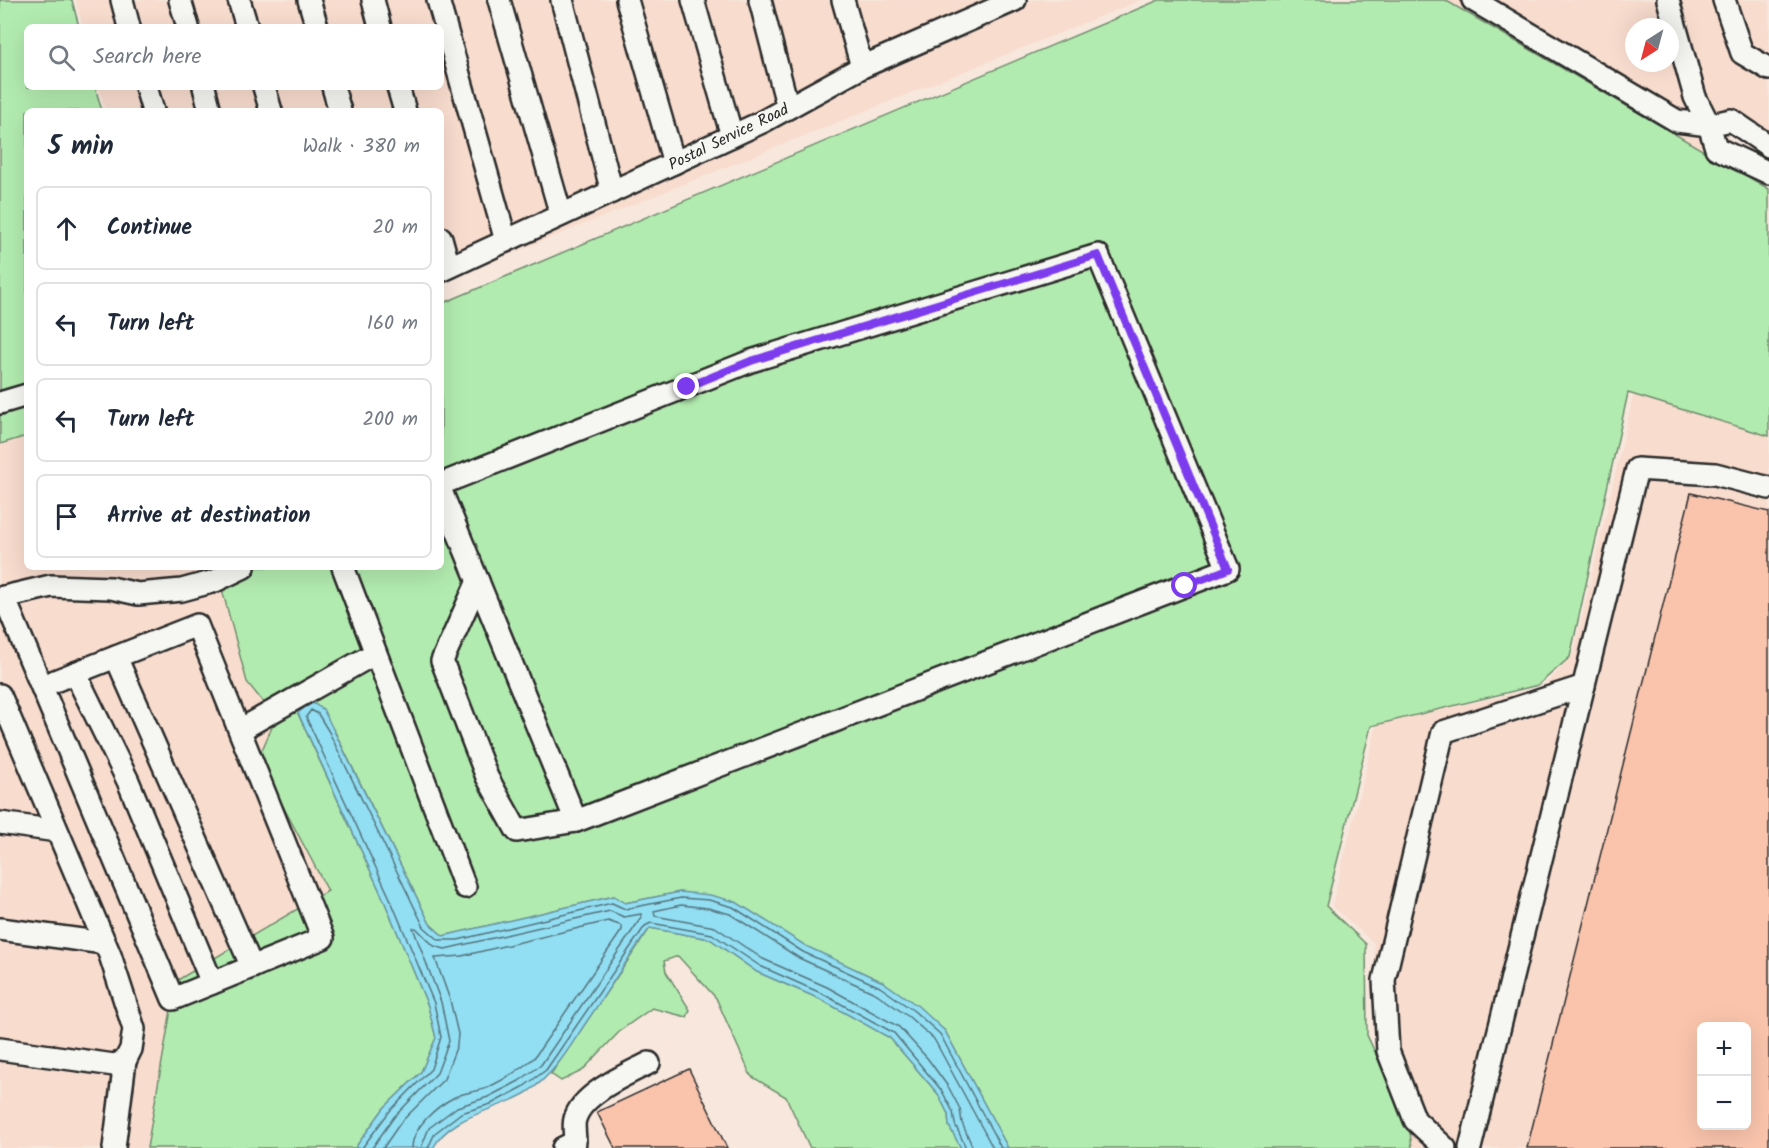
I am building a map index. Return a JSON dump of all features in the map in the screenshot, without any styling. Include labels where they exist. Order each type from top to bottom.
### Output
[{"type":"street","points":[[122,0],[128,24]]},
{"type":"street","points":[[180,0],[187,24]]},
{"type":"street","points":[[239,0],[246,24]]},
{"type":"street","points":[[309,0],[315,24]]},
{"type":"street","points":[[373,0],[379,24]]},
{"type":"street","points":[[438,0],[506,241]]},
{"type":"street","points":[[500,0],[561,215]]},
{"type":"street","points":[[562,0],[612,192]]},
{"type":"street","points":[[627,0],[674,163]]},
{"type":"street","points":[[693,0],[732,136]]},
{"type":"street","points":[[760,0],[788,108]]},
{"type":"street","points":[[843,0],[862,67]]},
{"type":"street","name":"Postal Service Road","points":[[445,269],[732,136],[862,67],[1015,0]]},
{"type":"street","points":[[1473,0],[1677,121],[1709,125],[1731,120],[1769,146]]},
{"type":"street","points":[[1668,0],[1695,97],[1709,125],[1716,148],[1769,173]]},
{"type":"street","points":[[1724,0],[1742,53],[1769,69]]},
{"type":"street","points":[[147,90],[152,108]]},
{"type":"street","points":[[205,90],[209,108]]},
{"type":"street","points":[[265,90],[270,108]]},
{"type":"street","points":[[334,90],[339,108]]},
{"type":"street","points":[[399,90],[404,108]]},
{"type":"street","points":[[1734,157],[1749,132]]},
{"type":"street","points":[[444,483],[751,361],[1098,255],[1228,569],[576,821],[517,831],[487,777],[442,661],[478,581]]},
{"type":"street","points":[[0,403],[24,396]]},
{"type":"street","points":[[1470,1148],[1637,469],[1715,474],[1769,488]]},
{"type":"street","points":[[444,498],[576,821]]},
{"type":"street","points":[[42,686],[197,625],[323,938],[173,999],[42,686],[2,597],[51,586],[111,588],[138,594],[182,590],[215,581],[238,570]]},
{"type":"street","points":[[344,570],[374,654],[465,887]]},
{"type":"street","points":[[240,730],[374,654]]},
{"type":"street","points":[[116,657],[252,967]]},
{"type":"street","points":[[75,673],[128,781],[212,983]]},
{"type":"street","points":[[1445,1148],[1414,1120],[1388,1050],[1384,980],[1443,732],[1584,686]]},
{"type":"street","points":[[0,695],[104,943],[134,1029],[131,1049],[125,1061],[114,1148]]},
{"type":"street","points":[[0,823],[57,831]]},
{"type":"street","points":[[0,929],[104,943]]},
{"type":"street","points":[[0,1049],[114,1065],[125,1061]]},
{"type":"street","points":[[563,1148],[575,1142],[575,1119],[585,1102],[610,1084],[649,1063]]},
{"type":"shaded area","points":[[76,0],[1141,0],[444,281],[444,108],[105,108],[100,90],[444,90],[444,24],[82,24]]},
{"type":"shaded area","points":[[1446,0],[1769,0],[1769,133],[1730,111],[1706,154]]},
{"type":"shaded area","points":[[1634,393],[1769,434],[1769,1148],[1411,1148],[1376,1003],[1374,943],[1332,906],[1377,724],[1544,687],[1574,653]]},
{"type":"shaded area","points":[[24,437],[24,570],[217,570],[247,682],[276,718],[258,759],[328,892],[176,981],[147,1148],[0,1148],[0,444]]},
{"type":"green space","points":[[0,0],[72,0],[78,24],[24,24],[24,90],[96,90],[101,108],[24,108],[24,437],[0,444]]},
{"type":"green space","points":[[1159,0],[1445,0],[1769,189],[1769,436],[1628,393],[1570,657],[1538,685],[1371,726],[1326,906],[1366,944],[1367,1035],[1409,1125],[1412,1148],[1008,1148],[945,1031],[883,982],[680,892],[625,903],[614,896],[443,936],[430,924],[334,730],[303,709],[298,714],[383,898],[428,1006],[436,1038],[421,1072],[384,1108],[355,1148],[147,1148],[176,981],[328,891],[258,759],[276,718],[247,682],[217,570],[444,570],[444,303]]},
{"type":"green space","points":[[650,928],[710,939],[757,972],[820,999],[890,1038],[938,1094],[948,1114],[949,1126],[961,1148],[810,1148],[786,1097],[751,1076],[716,998],[678,956],[664,961],[666,972],[690,1010],[687,1017],[652,1008],[621,1030],[582,1071],[561,1081],[551,1074]]},
{"type":"water","points":[[311,702],[323,709],[430,924],[443,936],[614,896],[625,903],[680,892],[710,895],[736,902],[806,946],[883,982],[918,1006],[945,1031],[1008,1148],[961,1148],[949,1126],[948,1114],[938,1094],[890,1038],[820,999],[757,972],[710,939],[650,928],[566,1053],[536,1086],[514,1099],[462,1121],[441,1137],[433,1148],[355,1148],[384,1108],[421,1072],[436,1038],[428,1006],[383,898],[298,713]]},
{"type":"building","points":[[1691,493],[1769,512],[1769,1148],[1527,1148]]},
{"type":"building","points":[[689,1069],[727,1148],[615,1148],[597,1112]]},
{"type":"route","points":[[687,387],[751,361],[982,288],[1098,255],[1228,569],[1185,586]]}]
